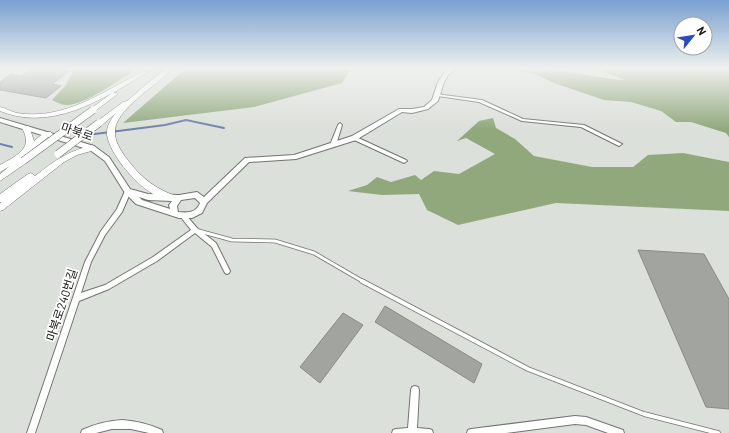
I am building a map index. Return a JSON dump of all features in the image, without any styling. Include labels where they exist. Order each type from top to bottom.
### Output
[{"type":"main road","points":[[0,109],[15,115],[26,117],[54,114],[93,99],[111,89]]},
{"type":"main road","points":[[0,178],[121,89]]},
{"type":"main road","points":[[0,208],[99,123],[143,89]]},
{"type":"main road","points":[[144,89],[124,108],[111,128],[110,138],[140,181],[153,190],[176,198]]},
{"type":"main road","points":[[25,151],[30,144],[31,139],[26,128]]},
{"type":"main road","points":[[0,169],[48,134]]},
{"type":"main road","points":[[0,199],[78,145]]},
{"type":"main road","points":[[59,157],[92,148]]},
{"type":"street","points":[[176,198],[173,205],[174,214],[191,216],[198,213],[204,202],[247,160],[294,157],[354,138],[401,110],[412,111],[426,108],[435,101],[439,89]]},
{"type":"street","points":[[438,95],[480,101],[522,120],[582,126],[619,144]]},
{"type":"street","name":"마북로","points":[[0,120],[48,134],[78,145],[92,148],[107,159],[128,191],[139,202],[174,214]]},
{"type":"street","points":[[333,145],[340,125]]},
{"type":"street","points":[[354,138],[404,161]]},
{"type":"street","points":[[128,191],[148,197],[176,198],[197,195],[204,202]]},
{"type":"street","name":"마북로240번길","points":[[31,433],[88,262],[103,233],[120,210],[128,191]]},
{"type":"street","points":[[183,216],[196,230],[214,245],[227,271]]},
{"type":"street","points":[[77,298],[107,287],[155,259],[196,230]]},
{"type":"street","points":[[412,432],[415,390]]},
{"type":"street","points":[[471,433],[574,420],[586,421],[620,433]]},
{"type":"street","points":[[85,433],[94,428],[116,424],[145,427],[159,433]]},
{"type":"street","points":[[396,433],[429,433]]},
{"type":"lane","points":[[196,230],[232,240],[275,241],[314,253],[342,270],[528,369],[644,414],[718,433]]},
{"type":"green space","points":[[62,89],[106,89],[75,104],[61,104],[52,100]]},
{"type":"green space","points":[[162,89],[319,89],[254,107],[123,123]]},
{"type":"green space","points":[[572,89],[729,89],[729,137],[726,133],[691,122],[676,122],[661,111],[631,102],[604,100]]},
{"type":"green space","points":[[493,118],[496,128],[515,139],[534,156],[592,167],[633,167],[648,155],[683,153],[729,162],[729,211],[556,203],[458,225],[427,210],[419,194],[382,195],[348,191],[367,185],[377,177],[391,182],[415,175],[421,180],[434,171],[459,174],[495,154],[466,138],[457,141],[479,121]]},
{"type":"building","points":[[0,89],[57,89],[46,98]]},
{"type":"building","points":[[638,250],[704,254],[729,299],[729,409],[706,407]]},
{"type":"building","points":[[385,306],[482,364],[474,383],[375,322]]},
{"type":"building","points":[[343,313],[363,325],[320,383],[300,367]]},
{"type":"waterway","points":[[87,135],[165,125],[186,120],[224,128]]},
{"type":"waterway","points":[[0,144],[12,147]]}]
